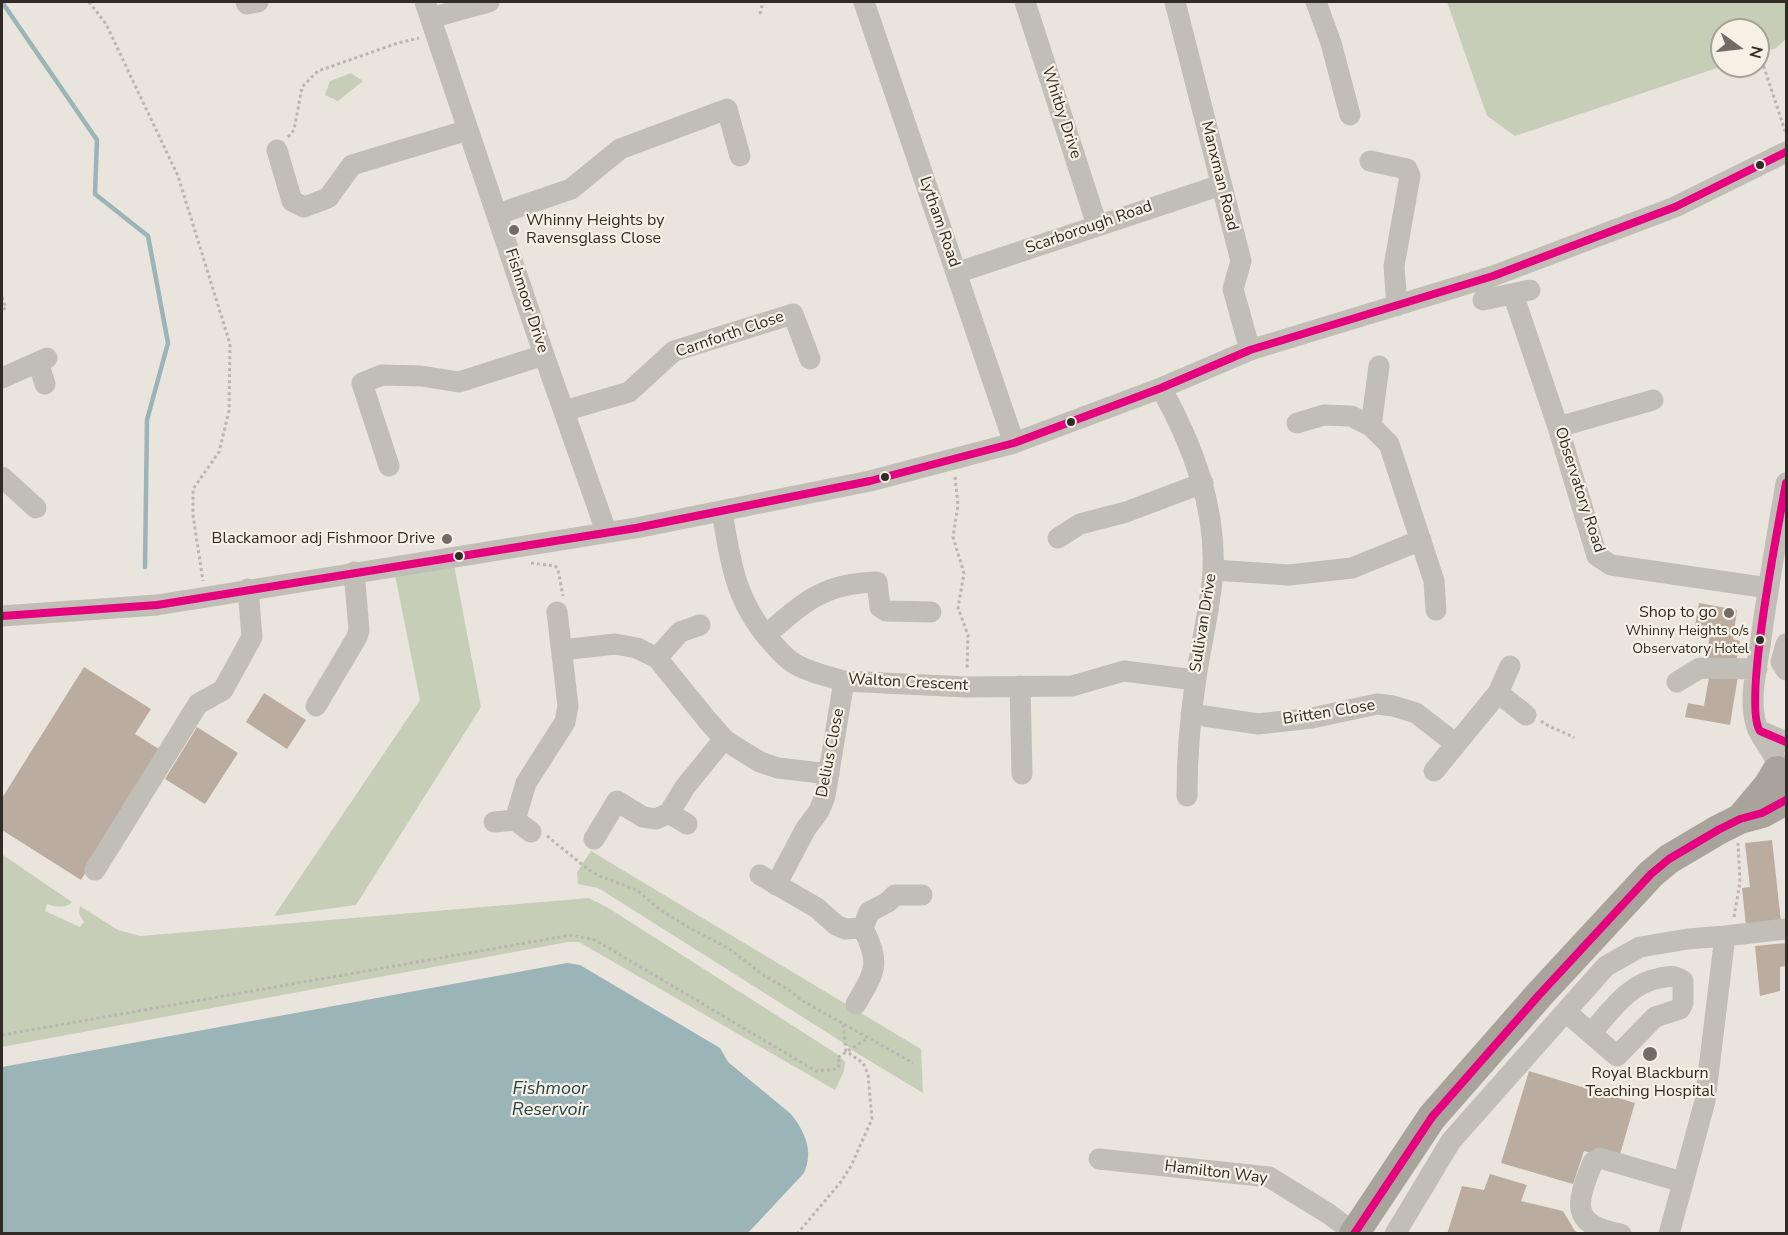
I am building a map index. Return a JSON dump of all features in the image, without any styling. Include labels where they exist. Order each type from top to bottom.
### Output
[{"type":"highway","points":[[1739,820],[1768,786],[1783,763]]},
{"type":"highway","points":[[1354,1233],[1432,1118],[1628,899],[1669,859],[1739,820],[1762,813],[1786,800]]},
{"type":"street","points":[[246,2],[247,4],[258,2]]},
{"type":"street","points":[[431,18],[489,2]]},
{"type":"street","name":"Lytham Road","points":[[864,2],[1014,443]]},
{"type":"street","name":"Whitby Drive","points":[[1025,2],[1097,225]]},
{"type":"street","name":"Manxman Road","points":[[1175,2],[1241,261],[1233,289],[1250,350]]},
{"type":"street","points":[[1316,2],[1331,43],[1350,115]]},
{"type":"street","name":"Fishmoor Drive","points":[[431,18],[544,355],[606,531]]},
{"type":"street","points":[[498,214],[571,189],[620,149],[727,109],[740,156]]},
{"type":"street","points":[[277,150],[292,201],[304,207],[328,198],[352,165],[468,130]]},
{"type":"street","points":[[2,616],[157,605],[636,528],[870,481],[1014,443],[1161,388],[1250,350],[1493,276],[1675,207],[1786,152]]},
{"type":"street","points":[[1370,161],[1407,169],[1410,176],[1394,266],[1397,306]]},
{"type":"street","name":"Scarborough Road","points":[[956,273],[1221,185]]},
{"type":"street","name":"Observatory Road","points":[[1484,300],[1521,292],[1597,556],[1611,565],[1768,588]]},
{"type":"street","name":"Carnforth Close","points":[[564,411],[629,392],[674,351],[794,314],[810,359]]},
{"type":"street","points":[[388,466],[362,382],[382,375],[421,376],[459,382],[544,355]]},
{"type":"street","points":[[2,378],[42,360],[45,384]]},
{"type":"street","points":[[1371,426],[1379,366]]},
{"type":"street","name":"Sullivan Drive","points":[[1161,388],[1177,416],[1203,483],[1210,518],[1213,570],[1187,742],[1187,796]]},
{"type":"street","points":[[1558,427],[1653,400]]},
{"type":"street","points":[[1297,423],[1324,415],[1351,417],[1371,426],[1389,444],[1434,581],[1436,610]]},
{"type":"street","points":[[2,477],[36,508]]},
{"type":"street","points":[[1058,538],[1080,524],[1126,512],[1203,483]]},
{"type":"street","points":[[1783,763],[1764,742],[1758,730],[1754,702],[1768,588],[1786,483]]},
{"type":"street","name":"Walton Crescent","points":[[722,511],[736,583],[743,603],[766,635],[792,662],[824,676],[844,681],[966,687],[1072,686],[1124,671],[1195,680]]},
{"type":"street","points":[[1213,570],[1289,575],[1352,568],[1421,540]]},
{"type":"street","points":[[316,706],[357,637],[354,572]]},
{"type":"street","points":[[766,635],[814,596],[855,582],[877,582],[880,607],[893,613],[931,612]]},
{"type":"street","points":[[95,870],[198,704],[223,690],[252,637],[248,589]]},
{"type":"street","points":[[494,822],[523,826],[526,783],[565,722],[568,706],[557,612]]},
{"type":"street","points":[[657,658],[680,632],[700,625]]},
{"type":"street","points":[[562,650],[604,644],[626,645],[657,658],[724,739],[760,762],[778,768],[829,774]]},
{"type":"street","points":[[1786,644],[1781,663],[1786,670]]},
{"type":"street","points":[[1434,771],[1498,693],[1510,666]]},
{"type":"street","points":[[1677,682],[1700,668],[1757,669]]},
{"type":"street","name":"Delius Close","points":[[844,681],[825,796],[819,811],[768,880],[817,908],[836,925],[845,929],[866,920]]},
{"type":"street","points":[[1020,686],[1022,774]]},
{"type":"street","points":[[1498,693],[1526,715]]},
{"type":"street","name":"Britten Close","points":[[1191,714],[1258,724],[1312,718],[1377,704],[1416,713],[1456,744]]},
{"type":"street","points":[[594,839],[617,801],[643,817],[678,818],[685,788],[724,739]]},
{"type":"street","points":[[856,1004],[875,969],[866,920],[895,895],[922,895]]},
{"type":"street","points":[[1396,1233],[1451,1141],[1606,966],[1640,947],[1688,939],[1786,929]]},
{"type":"street","points":[[1669,1233],[1705,1101],[1728,936]]},
{"type":"street","points":[[1566,1012],[1591,1033]]},
{"type":"street","points":[[1622,1233],[1602,1230],[1591,1225],[1582,1215],[1579,1206],[1593,1162],[1600,1158],[1682,1182]]},
{"type":"street","name":"Hamilton Way","points":[[1099,1160],[1269,1177],[1329,1214],[1354,1233]]},
{"type":"path","points":[[88,2],[106,24],[178,176],[231,344],[229,411],[219,452],[193,489],[193,514],[205,597]]},
{"type":"path","points":[[760,14],[763,2]]},
{"type":"path","points":[[277,150],[294,130],[303,87],[318,70],[398,43],[431,18]]},
{"type":"path","points":[[1768,78],[1786,134]]},
{"type":"path","points":[[2,297],[6,308],[2,310]]},
{"type":"path","points":[[954,459],[958,505],[953,537],[964,573],[958,608],[968,635],[966,687]]},
{"type":"path","points":[[529,563],[555,566],[558,569],[565,604],[557,612]]},
{"type":"path","points":[[1526,715],[1574,738]]},
{"type":"path","points":[[1728,936],[1740,882],[1739,820]]},
{"type":"path","points":[[523,826],[544,833],[589,870],[637,890],[665,912],[728,948],[803,1001],[913,1062]]},
{"type":"path","points":[[2,1035],[571,935],[595,940],[816,1071],[837,1069],[840,1063],[837,1058],[868,1038]]},
{"type":"path","points":[[797,1233],[840,1183],[851,1166],[872,1119],[868,1074],[862,1063],[846,1051],[843,1022]]},
{"type":"green space","points":[[1447,2],[1786,2],[1786,39],[1776,48],[1770,50],[1770,18],[1710,18],[1710,70],[1515,136],[1487,116]]},
{"type":"green space","points":[[351,73],[363,81],[338,101],[325,95],[330,81]]},
{"type":"green space","points":[[453,560],[481,707],[356,905],[274,916],[420,700],[394,570]]},
{"type":"green space","points":[[591,851],[921,1049],[923,1093],[598,888],[578,884],[577,872]]},
{"type":"green space","points":[[3,855],[72,902],[57,907],[47,904],[45,911],[80,927],[84,922],[79,914],[80,906],[118,930],[140,936],[589,898],[610,909],[837,1054],[845,1062],[844,1071],[835,1090],[579,942],[568,942],[2,1047]]},
{"type":"water","name":"Fishmoor Reservoir","points":[[567,963],[580,965],[720,1048],[728,1062],[791,1114],[796,1121],[807,1142],[808,1157],[804,1173],[748,1233],[2,1233],[2,1067]]},
{"type":"building","points":[[1699,603],[1737,610],[1733,639],[1740,641],[1735,668],[1705,663],[1710,635],[1694,632]]},
{"type":"building","points":[[84,667],[151,709],[135,734],[162,751],[81,880],[2,830],[2,798]]},
{"type":"building","points":[[1710,672],[1738,676],[1730,725],[1685,717],[1688,703],[1704,706]]},
{"type":"building","points":[[264,693],[306,720],[287,749],[246,722]]},
{"type":"building","points":[[197,727],[238,753],[205,804],[165,779]]},
{"type":"building","points":[[1772,840],[1781,922],[1746,926],[1742,888],[1750,887],[1745,843]]},
{"type":"building","points":[[1786,943],[1786,966],[1780,967],[1780,991],[1760,996],[1755,946]]},
{"type":"building","points":[[1529,1071],[1635,1103],[1618,1161],[1584,1151],[1573,1184],[1501,1163]]},
{"type":"building","points":[[1490,1174],[1527,1185],[1521,1201],[1563,1211],[1575,1231],[1581,1234],[1447,1234],[1462,1186],[1484,1190]]},
{"type":"waterway","points":[[2,2],[97,140],[95,194],[148,236],[168,343],[147,420],[145,567]]},
{"type":"transit line","points":[[2,616],[157,605],[636,528],[870,481],[1014,443],[1161,388],[1250,350],[1493,276],[1675,207],[1786,152]]},
{"type":"transit line","points":[[1786,483],[1770,572],[1755,687],[1756,715],[1760,731],[1786,742]]},
{"type":"transit line","points":[[1354,1234],[1432,1117],[1539,995],[1651,874],[1669,859],[1718,830],[1740,819],[1762,813],[1786,800]]},
{"type":"place","name":"Whinny Heights by Ravensglass Close","points":[[514,230]]},
{"type":"place","name":"Blackamoor adj Fishmoor Drive","points":[[447,539]]},
{"type":"place","name":"Shop to go","points":[[1729,613]]},
{"type":"place","name":"Whinny Heights o/s Observatory Hotel","points":[[1760,640]]},
{"type":"place","name":"Royal Blackburn Teaching Hospital","points":[[1650,1054]]}]
